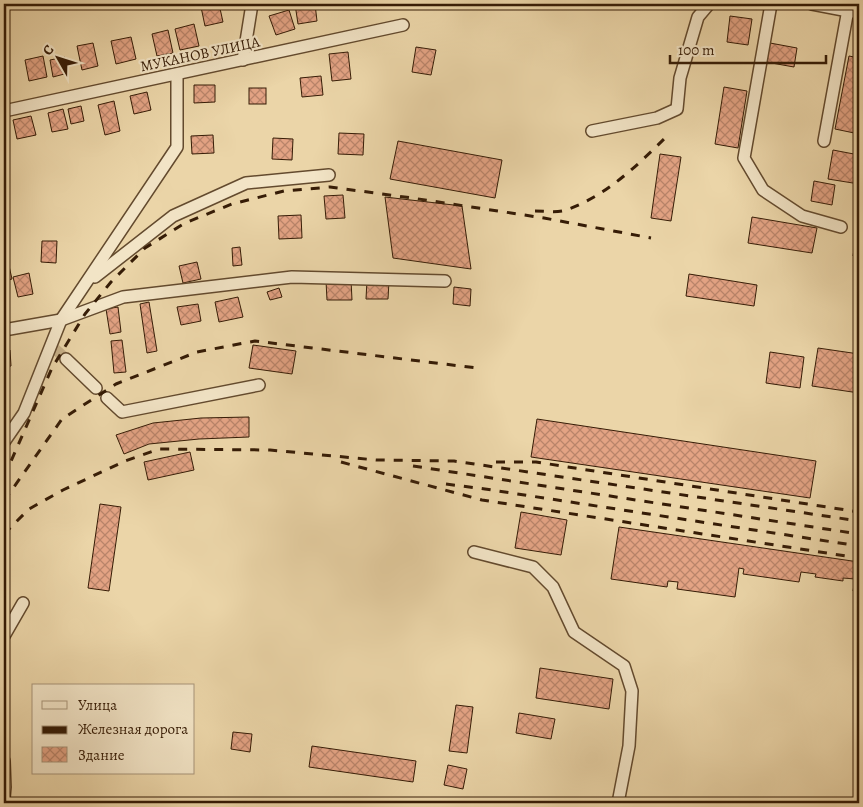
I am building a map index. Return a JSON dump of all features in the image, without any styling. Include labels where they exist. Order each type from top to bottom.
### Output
[{"type":"street","points":[[243,60],[252,4]]},
{"type":"street","points":[[592,132],[657,118],[677,109],[680,78],[698,17],[708,4]]},
{"type":"street","points":[[771,4],[744,158],[763,190],[802,216],[841,226]]},
{"type":"street","points":[[812,4],[852,9],[824,141]]},
{"type":"street","name":"МУКАНОВ УЛИЦА","points":[[4,111],[403,25]]},
{"type":"street","points":[[4,442],[24,412],[53,347],[61,320],[177,148],[177,74]]},
{"type":"street","points":[[85,284],[173,216],[246,184],[329,175]]},
{"type":"street","points":[[4,330],[61,320],[123,297],[292,277],[445,281]]},
{"type":"street","points":[[66,359],[96,388]]},
{"type":"street","points":[[107,398],[122,412],[259,385]]},
{"type":"street","points":[[474,552],[533,567],[553,587],[574,632],[624,666],[632,691],[629,746],[618,803]]},
{"type":"street","points":[[4,636],[23,602]]},
{"type":"street","points":[[4,761],[6,787],[4,798]]},
{"type":"building","points":[[219,4],[223,22],[205,26],[201,7]]},
{"type":"building","points":[[295,4],[315,4],[317,21],[298,24]]},
{"type":"building","points":[[289,10],[295,29],[276,35],[269,16]]},
{"type":"building","points":[[730,16],[752,19],[748,45],[727,42]]},
{"type":"building","points":[[194,24],[199,46],[180,50],[175,29]]},
{"type":"building","points":[[168,30],[173,53],[157,56],[152,34]]},
{"type":"building","points":[[131,37],[136,59],[116,64],[111,41]]},
{"type":"building","points":[[93,43],[98,66],[82,70],[77,46]]},
{"type":"building","points":[[770,43],[797,48],[794,67],[766,62]]},
{"type":"building","points":[[416,47],[436,50],[431,75],[412,72]]},
{"type":"building","points":[[348,52],[351,79],[332,81],[329,54]]},
{"type":"building","points":[[43,56],[47,77],[29,81],[25,60]]},
{"type":"building","points":[[849,56],[859,58],[859,134],[835,129]]},
{"type":"building","points":[[65,57],[68,73],[53,77],[50,60]]},
{"type":"building","points":[[321,76],[323,95],[302,97],[300,78]]},
{"type":"building","points":[[194,85],[215,85],[215,102],[194,103]]},
{"type":"building","points":[[724,87],[747,91],[738,148],[715,144]]},
{"type":"building","points":[[249,88],[266,88],[266,104],[249,104]]},
{"type":"building","points":[[147,92],[151,110],[134,114],[130,96]]},
{"type":"building","points":[[114,101],[120,131],[105,135],[98,105]]},
{"type":"building","points":[[81,106],[84,121],[71,124],[68,109]]},
{"type":"building","points":[[63,109],[68,129],[52,132],[48,113]]},
{"type":"building","points":[[31,116],[36,135],[17,139],[13,120]]},
{"type":"building","points":[[339,133],[364,134],[363,155],[338,154]]},
{"type":"building","points":[[213,135],[214,153],[192,154],[191,136]]},
{"type":"building","points":[[273,138],[293,139],[292,160],[272,159]]},
{"type":"building","points":[[398,141],[502,160],[495,198],[390,179]]},
{"type":"building","points":[[833,150],[859,155],[859,184],[828,179]]},
{"type":"building","points":[[660,154],[681,157],[671,221],[651,218]]},
{"type":"building","points":[[814,181],[835,185],[832,205],[811,201]]},
{"type":"building","points":[[343,195],[345,218],[326,219],[324,196]]},
{"type":"building","points":[[385,197],[462,206],[471,269],[393,258]]},
{"type":"building","points":[[859,214],[859,257],[853,256]]},
{"type":"building","points":[[301,215],[302,238],[279,239],[278,216]]},
{"type":"building","points":[[752,217],[817,228],[812,253],[748,243]]},
{"type":"building","points":[[42,241],[57,241],[56,263],[41,262]]},
{"type":"building","points":[[240,247],[242,265],[233,266],[232,248]]},
{"type":"building","points":[[7,257],[12,279],[4,281],[4,258]]},
{"type":"building","points":[[197,262],[201,279],[183,283],[179,266]]},
{"type":"building","points":[[29,273],[33,294],[18,297],[13,277]]},
{"type":"building","points":[[689,274],[757,285],[754,306],[686,296]]},
{"type":"building","points":[[351,280],[352,300],[327,300],[326,281]]},
{"type":"building","points":[[367,280],[389,281],[388,299],[366,299]]},
{"type":"building","points":[[454,287],[471,289],[470,306],[453,304]]},
{"type":"building","points":[[279,288],[282,297],[270,300],[267,292]]},
{"type":"building","points":[[238,297],[243,317],[219,322],[215,302]]},
{"type":"building","points":[[149,302],[157,351],[147,353],[140,304]]},
{"type":"building","points":[[198,304],[201,321],[181,325],[177,307]]},
{"type":"building","points":[[118,307],[121,332],[110,334],[106,309]]},
{"type":"building","points":[[122,340],[126,372],[114,373],[111,341]]},
{"type":"building","points":[[253,345],[296,351],[292,374],[249,368]]},
{"type":"building","points":[[818,348],[859,354],[859,393],[812,386]]},
{"type":"building","points":[[4,350],[10,350],[11,366],[4,367]]},
{"type":"building","points":[[770,352],[804,357],[800,388],[766,383]]},
{"type":"building","points":[[249,417],[249,437],[149,444],[124,454],[116,435],[153,423],[201,418]]},
{"type":"building","points":[[537,419],[816,461],[810,498],[531,457]]},
{"type":"building","points":[[190,452],[194,470],[148,480],[144,462]]},
{"type":"building","points":[[100,504],[121,507],[109,591],[88,588]]},
{"type":"building","points":[[521,512],[567,520],[561,555],[515,548]]},
{"type":"building","points":[[619,527],[859,562],[859,592],[853,591],[855,579],[843,578],[843,581],[815,577],[816,574],[801,572],[799,582],[743,574],[744,569],[739,568],[735,597],[677,589],[678,582],[668,581],[667,587],[611,579]]},
{"type":"building","points":[[540,668],[613,679],[609,709],[536,698]]},
{"type":"building","points":[[456,705],[473,707],[467,753],[449,751]]},
{"type":"building","points":[[519,713],[555,719],[551,739],[516,733]]},
{"type":"building","points":[[233,732],[252,734],[250,752],[231,749]]},
{"type":"building","points":[[312,746],[416,761],[413,782],[309,767]]},
{"type":"building","points":[[448,765],[467,769],[463,789],[444,785]]},
{"type":"building","points":[[748,798],[767,800],[767,803],[748,803]]},
{"type":"tunnel","points":[[55,349],[66,359]]},
{"type":"railway","points":[[535,211],[562,211],[595,197],[621,179],[667,136]]},
{"type":"railway","points":[[4,477],[52,368],[85,314],[111,282],[145,248],[185,223],[232,204],[284,191],[330,187],[544,218],[651,238]]},
{"type":"railway","points":[[4,501],[62,419],[116,384],[197,352],[255,341],[477,368]]},
{"type":"railway","points":[[4,534],[29,509],[63,490],[125,461],[159,449],[270,450],[376,460],[454,461],[859,521]]},
{"type":"railway","points":[[341,462],[482,500],[859,558]]},
{"type":"railway","points":[[496,462],[536,462],[859,512]]},
{"type":"railway","points":[[413,466],[859,534]]},
{"type":"railway","points":[[446,484],[859,546]]}]
